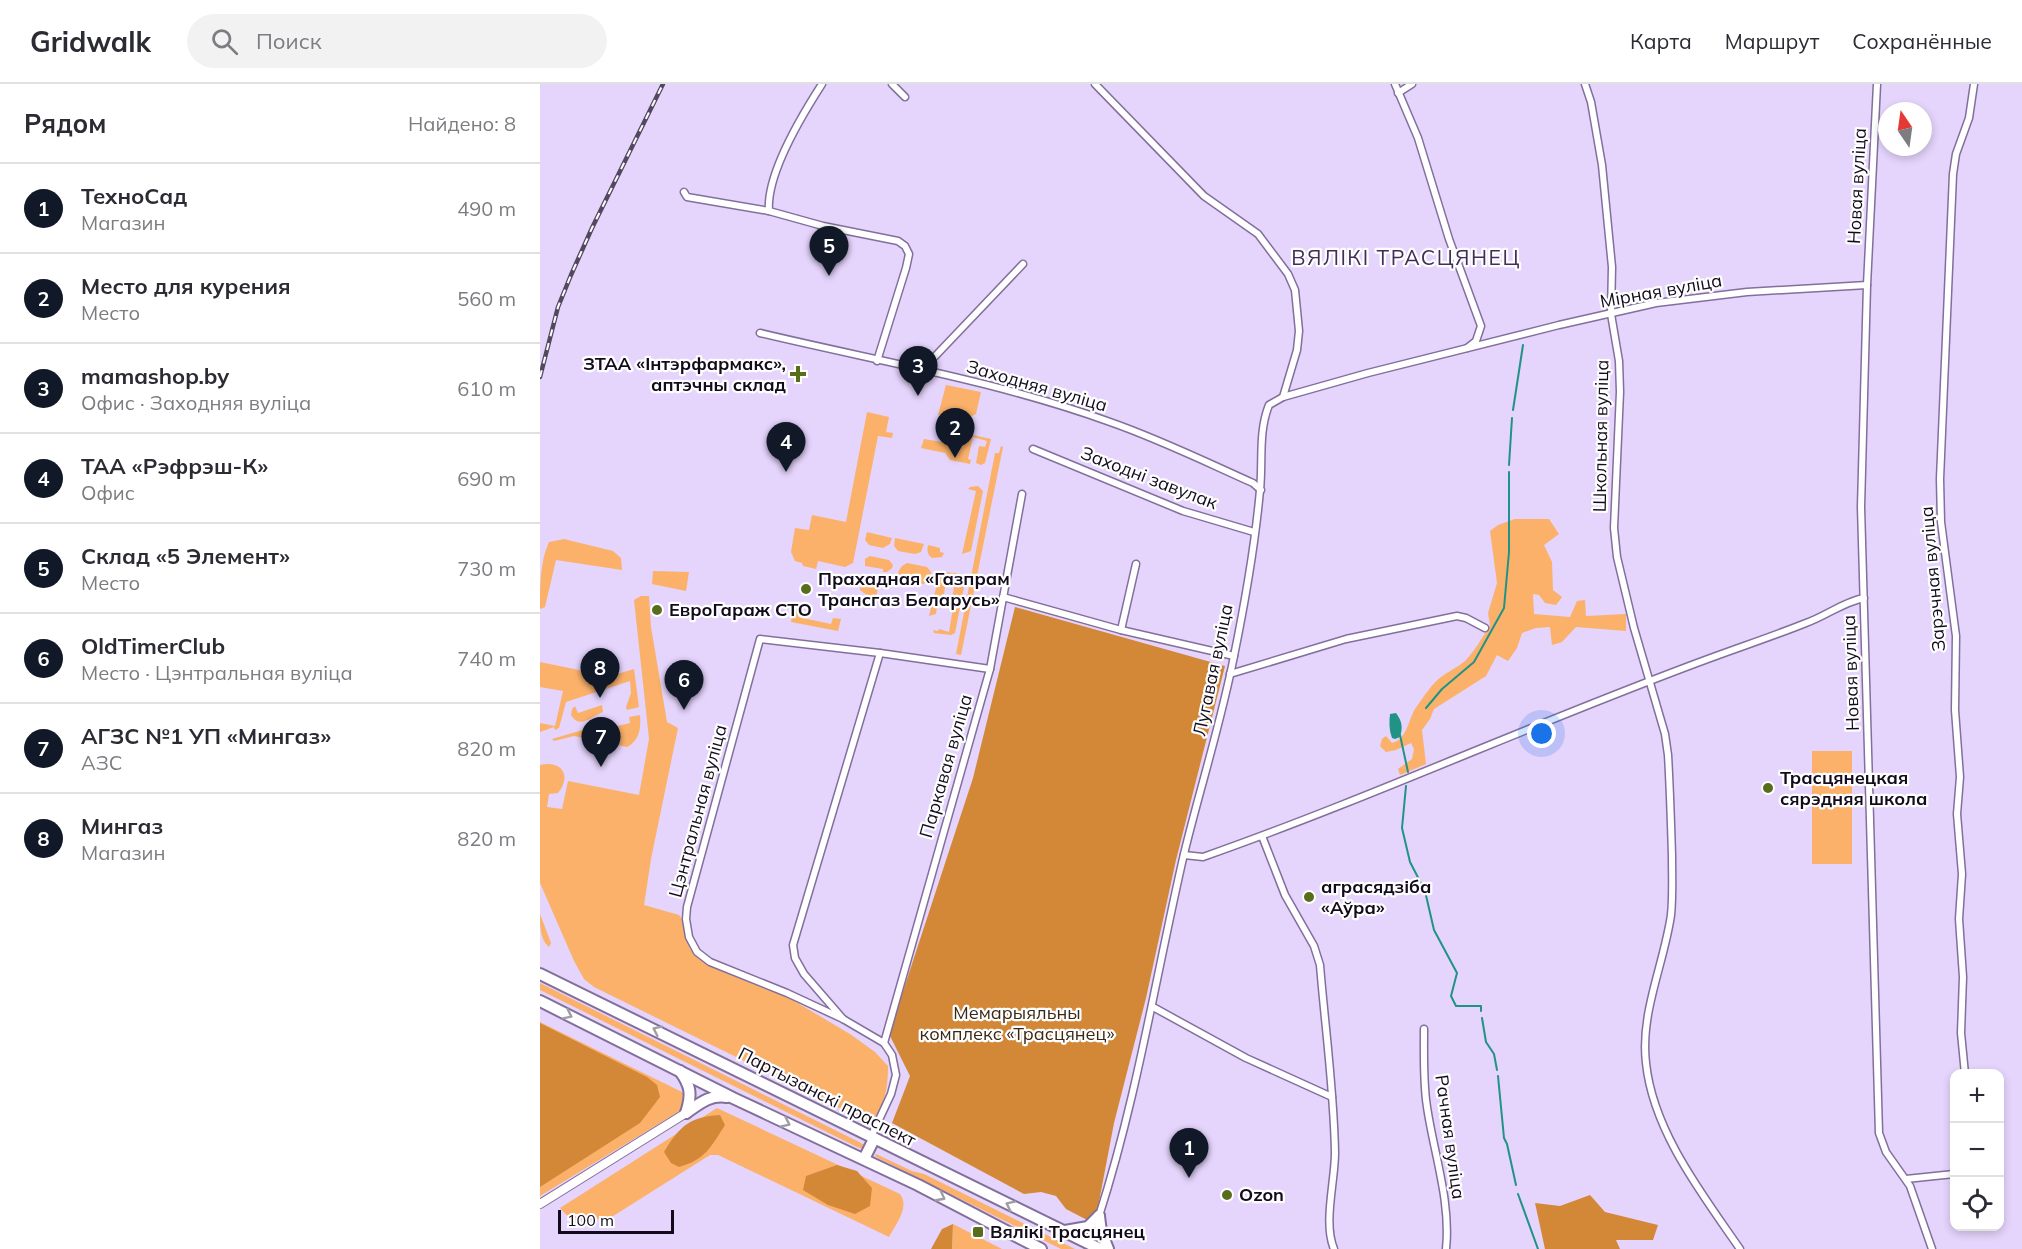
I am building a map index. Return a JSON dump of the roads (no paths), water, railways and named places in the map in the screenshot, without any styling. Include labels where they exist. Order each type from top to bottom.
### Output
[{"type":"highway","name":"Партызанскі праспект","points":[[540,974],[1100,1249]]},
{"type":"highway","points":[[540,1001],[733,1098],[864,1159],[1041,1249]]},
{"type":"highway","points":[[680,1071],[691,1095],[686,1113]]},
{"type":"highway","points":[[686,1113],[715,1096],[733,1098]]},
{"type":"highway","points":[[864,1159],[872,1138]]},
{"type":"highway","points":[[1063,1231],[1088,1227],[1099,1216]]},
{"type":"highway","points":[[1099,1216],[1101,1232],[1108,1249]]},
{"type":"street","points":[[769,211],[768,198],[785,150],[822,84]]},
{"type":"street","points":[[892,84],[905,97]]},
{"type":"street","points":[[1096,84],[1204,196],[1258,234],[1288,274],[1295,290],[1299,331],[1297,350],[1283,397],[1269,405],[1264,418],[1260,490]]},
{"type":"street","points":[[1395,84],[1418,138],[1449,239],[1486,345]]},
{"type":"street","points":[[1398,93],[1412,84]]},
{"type":"street","name":"Школьная вуліца","points":[[1585,84],[1591,102],[1602,165],[1612,267],[1611,314],[1619,361],[1620,392],[1614,528],[1622,582],[1668,744],[1673,897],[1664,954],[1648,1012],[1644,1039],[1646,1064],[1662,1120],[1675,1149],[1740,1249]]},
{"type":"street","name":"Новая вуліца","points":[[1877,84],[1867,285],[1862,472],[1879,1133],[1886,1152],[1906,1179],[1913,1193],[1932,1249]]},
{"type":"street","name":"Зарэчная вуліца","points":[[1965,1069],[1961,1033],[1963,977],[1959,919],[1962,874],[1957,814],[1960,777],[1955,710],[1956,636],[1941,522],[1940,479],[1953,174],[1956,154],[1969,118],[1974,84]]},
{"type":"street","points":[[684,192],[687,197],[769,211],[823,226],[898,241],[904,246],[909,254],[906,268],[877,361]]},
{"type":"street","points":[[922,370],[1023,264]]},
{"type":"street","name":"Мірная вуліца","points":[[1283,397],[1368,373],[1656,303],[1804,287],[1867,285]]},
{"type":"street","points":[[1464,350],[1476,341],[1481,326]]},
{"type":"street","name":"Заходняя вуліца","points":[[760,333],[1045,401],[1110,422],[1253,483],[1260,490]]},
{"type":"street","name":"Заходні завулак","points":[[1033,449],[1183,511],[1254,532]]},
{"type":"street","name":"Лугавая вуліца","points":[[1099,1216],[1113,1171],[1153,1007],[1184,855],[1234,656],[1260,490]]},
{"type":"street","name":"Паркавая вуліца","points":[[884,1043],[990,669],[1022,494]]},
{"type":"street","points":[[1121,630],[1136,564]]},
{"type":"street","points":[[1003,597],[1121,630],[1234,656]]},
{"type":"street","points":[[1184,855],[1203,857],[1262,836],[1336,808],[1534,725],[1648,680],[1806,623],[1834,612],[1853,600],[1864,598]]},
{"type":"street","points":[[1230,674],[1346,639],[1456,616],[1466,618],[1485,628]]},
{"type":"street","name":"Цэнтральная вуліца","points":[[884,1043],[843,1019],[787,993],[710,962],[697,952],[689,938],[686,919],[698,864],[760,639],[990,669]]},
{"type":"street","name":"Цэнтральная вуліца","points":[[843,1019],[804,974],[795,958],[794,945],[880,653]]},
{"type":"street","points":[[1262,836],[1285,895],[1318,957],[1332,1097],[1335,1153],[1330,1226],[1334,1248]]},
{"type":"street","points":[[1153,1007],[1246,1058],[1332,1097]]},
{"type":"street","name":"Рачная вуліца","points":[[1424,1029],[1426,1104],[1442,1184],[1446,1249]]},
{"type":"street","points":[[872,1138],[891,1094],[896,1075],[892,1055],[884,1043]]},
{"type":"street","points":[[540,1204],[686,1113]]},
{"type":"street","points":[[1906,1179],[1950,1174]]},
{"type":"waterway","points":[[1513,410],[1523,345]]},
{"type":"waterway","points":[[1509,465],[1512,418]]},
{"type":"waterway","points":[[1426,708],[1442,689],[1474,662],[1504,608],[1509,552],[1509,472]]},
{"type":"waterway","points":[[1400,735],[1408,772]]},
{"type":"waterway","points":[[1406,786],[1402,828],[1410,862],[1425,891],[1434,930],[1457,973],[1451,996],[1456,1006],[1481,1006],[1481,1011]]},
{"type":"waterway","points":[[1482,1018],[1486,1042],[1494,1054],[1497,1070]]},
{"type":"waterway","points":[[1498,1076],[1504,1138],[1516,1185]]},
{"type":"waterway","points":[[1518,1194],[1538,1249]]},
{"type":"railway","points":[[540,377],[558,307],[571,275],[663,84]]},
{"type":"place","name":"Склад «5 Элемент»","points":[[829,276]]},
{"type":"place","name":"ЗТАА «Інтэрфармакс», аптэчны склад","points":[[798,374]]},
{"type":"place","name":"mamashop.by","points":[[918,396]]},
{"type":"place","name":"Место для курения","points":[[955,458]]},
{"type":"place","name":"ТАА «Рэфрэш-К»","points":[[786,472]]},
{"type":"place","name":"Прахадная «Газпрам Трансгаз Беларусь»","points":[[806,589]]},
{"type":"place","name":"ЕвроГараж СТО","points":[[657,610]]},
{"type":"place","name":"Мингаз","points":[[600,698]]},
{"type":"place","name":"OldTimerClub","points":[[684,710]]},
{"type":"place","name":"АГЗС №1 УП «Мингаз»","points":[[601,767]]},
{"type":"place","name":"Трасцянецкая сярэдняя школа","points":[[1768,788]]},
{"type":"place","name":"аграсядзіба «Аўра»","points":[[1309,897]]},
{"type":"place","name":"ТехноСад","points":[[1189,1178]]},
{"type":"place","name":"Ozon","points":[[1227,1195]]},
{"type":"place","name":"Вялікі Трасцянец","points":[[978,1232]]},
{"type":"district","name":"ВЯЛІКІ ТРАСЦЯНЕЦ","points":[[1406,258]]},
{"type":"park label","name":"Мемарыяльны комплекс «Трасцянец»","points":[[1017,1023]]}]
